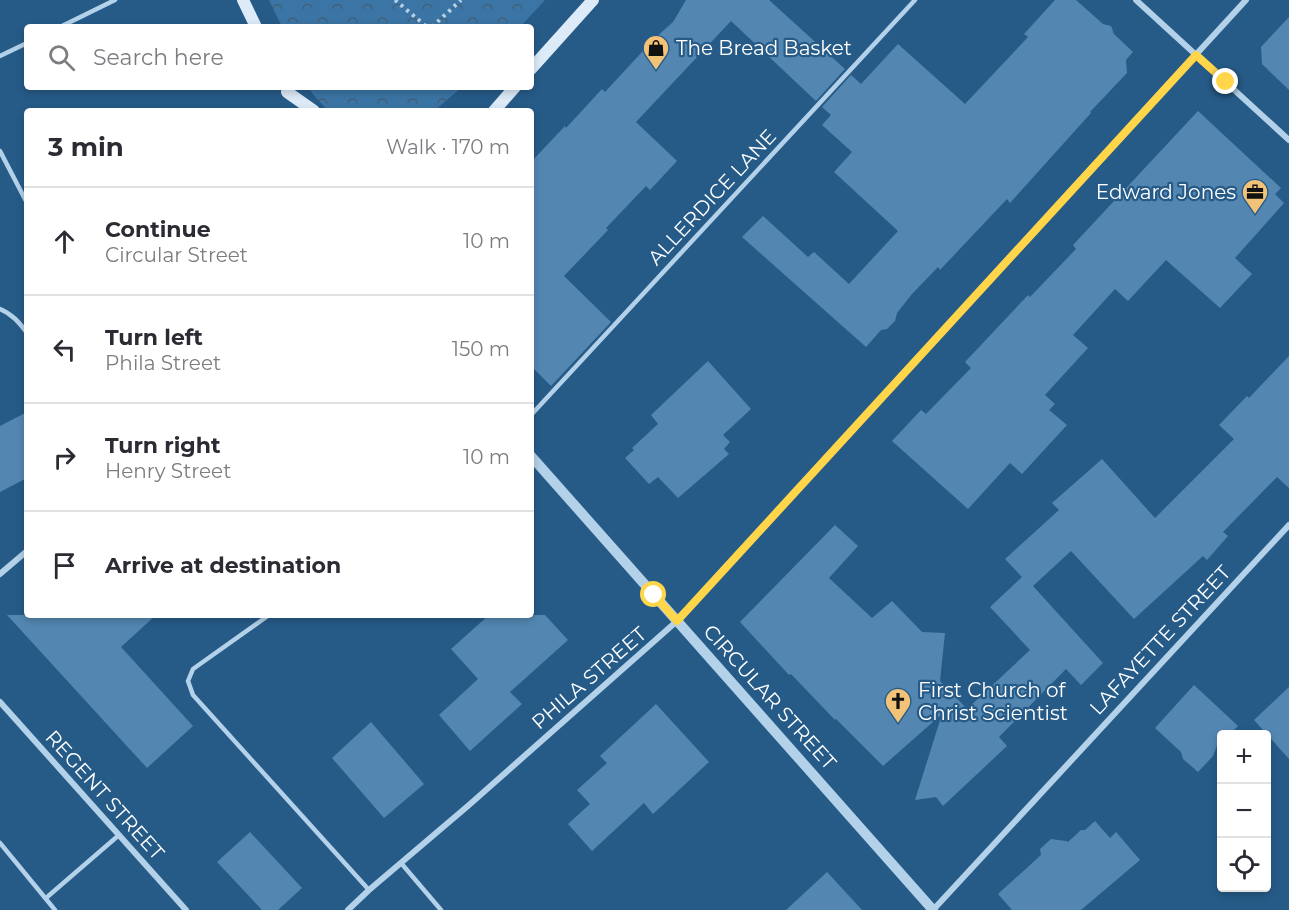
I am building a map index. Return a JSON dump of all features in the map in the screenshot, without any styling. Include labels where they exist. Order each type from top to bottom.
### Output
[{"type":"main road","points":[[243,0],[255,24]]},
{"type":"main road","points":[[534,66],[593,0]]},
{"type":"main road","points":[[286,90],[296,108]]},
{"type":"main road","points":[[287,90],[310,108]]},
{"type":"main road","points":[[497,108],[512,90]]},
{"type":"street","points":[[1136,0],[1289,140]]},
{"type":"street","name":"PHILA STREET","points":[[348,910],[677,621],[1246,0]]},
{"type":"street","name":"CIRCULAR STREET","points":[[534,459],[933,910]]},
{"type":"street","name":"LAFAYETTE STREET","points":[[933,910],[1289,525]]},
{"type":"street","points":[[0,574],[24,554]]},
{"type":"street","name":"REGENT STREET","points":[[0,702],[186,910]]},
{"type":"lane","points":[[66,24],[115,0]]},
{"type":"lane","name":"ALLERDICE LANE","points":[[534,412],[915,0]]},
{"type":"lane","points":[[0,56],[24,44]]},
{"type":"lane","points":[[0,151],[24,197]]},
{"type":"lane","points":[[0,309],[16,318],[24,329]]},
{"type":"lane","points":[[265,618],[193,669],[188,681],[193,694],[369,890]]},
{"type":"lane","points":[[46,898],[119,835]]},
{"type":"lane","points":[[0,843],[55,910]]},
{"type":"lane","points":[[401,863],[441,910]]},
{"type":"path","points":[[395,0],[426,24]]},
{"type":"path","points":[[433,24],[461,0]]},
{"type":"green space","points":[[269,0],[545,0],[523,24],[281,24]]},
{"type":"green space","points":[[310,90],[458,90],[438,108],[325,108]]},
{"type":"building","points":[[686,0],[769,0],[845,69],[816,101],[731,21],[636,122],[677,161],[650,190],[646,186],[564,276],[611,322],[551,386],[534,369],[534,159],[602,89],[605,92],[673,22]]},
{"type":"building","points":[[1055,0],[1076,0],[1103,24],[1111,26],[1114,34],[1133,52],[1126,60],[1127,73],[1010,203],[1007,199],[940,270],[938,267],[912,294],[897,313],[895,321],[887,329],[881,330],[866,347],[742,237],[763,216],[808,257],[814,252],[849,284],[898,231],[834,172],[852,152],[822,125],[831,115],[822,107],[851,75],[861,84],[898,44],[965,104],[1028,37],[1024,34]]},
{"type":"building","points":[[1289,17],[1289,90],[1262,64],[1261,47]]},
{"type":"building","points":[[1198,111],[1281,188],[1275,194],[1284,203],[1235,258],[1252,274],[1220,308],[1166,260],[1128,301],[1115,289],[1073,335],[1088,348],[1045,395],[1055,404],[1049,410],[1067,425],[1022,474],[1010,463],[968,509],[892,441],[921,410],[926,414],[971,368],[965,362],[1028,295],[1030,297],[1076,249],[1073,245]]},
{"type":"building","points":[[1289,356],[1289,488],[1277,477],[1223,532],[1228,536],[1207,560],[1203,556],[1134,619],[1071,551],[1033,586],[1103,663],[1081,685],[1066,669],[999,737],[1007,746],[943,806],[936,797],[915,800],[942,714],[883,766],[791,674],[789,675],[740,622],[835,525],[858,546],[829,578],[872,618],[892,601],[922,632],[945,633],[940,681],[967,709],[1030,650],[990,607],[1022,577],[1005,559],[1059,510],[1052,503],[1102,459],[1155,518],[1234,439],[1219,425],[1247,396],[1249,398]]},
{"type":"building","points":[[708,361],[751,409],[723,435],[730,442],[724,449],[729,454],[678,498],[658,477],[649,484],[625,458],[634,450],[632,448],[658,424],[651,415]]},
{"type":"building","points":[[24,414],[24,480],[0,492],[0,426]]},
{"type":"building","points":[[7,615],[24,615],[24,618],[153,618],[121,647],[193,726],[147,768]]},
{"type":"building","points":[[534,615],[545,615],[568,640],[510,692],[522,704],[470,751],[439,715],[478,679],[451,649],[486,618],[534,618]]},
{"type":"building","points":[[1194,685],[1238,726],[1234,730],[1217,730],[1217,746],[1213,756],[1198,772],[1183,759],[1181,752],[1155,728]]},
{"type":"building","points":[[1289,687],[1289,759],[1271,739],[1271,730],[1263,730],[1254,720]]},
{"type":"building","points":[[656,704],[709,762],[653,814],[644,803],[592,851],[568,824],[590,804],[577,790],[607,763],[600,756]]},
{"type":"building","points":[[371,722],[424,784],[384,818],[332,758]]},
{"type":"building","points":[[1095,821],[1110,838],[1116,832],[1140,860],[1081,910],[1012,910],[998,894],[1041,855],[1040,849],[1051,839],[1068,842]]},
{"type":"building","points":[[250,832],[302,888],[278,910],[262,910],[217,862]]},
{"type":"building","points":[[827,872],[862,910],[786,910]]},
{"type":"place","name":"The Bread Basket","points":[[656,71]]},
{"type":"place","name":"Edward Jones","points":[[1255,215]]},
{"type":"place","name":"First Church of Christ Scientist","points":[[898,724]]},
{"type":"route","points":[[654,595],[677,621],[1196,55],[1226,82]]}]
